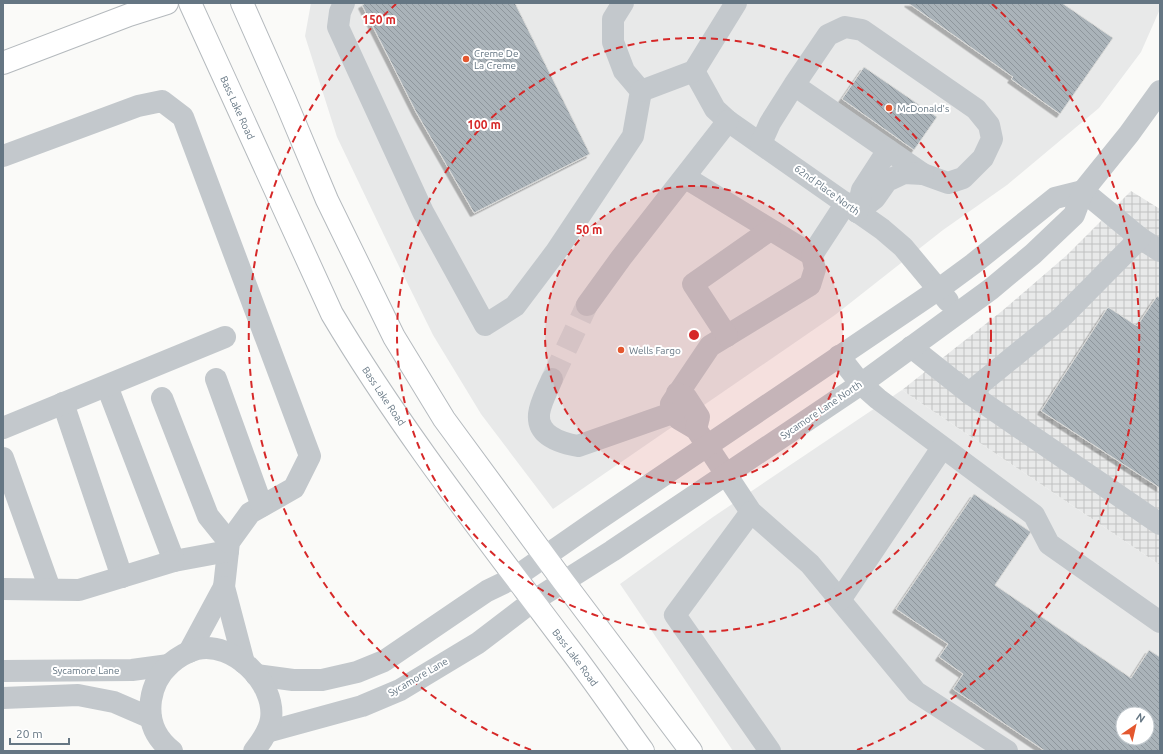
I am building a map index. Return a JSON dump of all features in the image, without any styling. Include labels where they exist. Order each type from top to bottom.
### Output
[{"type":"main road","points":[[3,63],[167,3]]},
{"type":"main road","name":"Bass Lake Road","points":[[190,3],[332,314],[414,442],[643,751]]},
{"type":"main road","points":[[242,3],[327,200],[394,337],[444,419],[563,581],[691,751]]},
{"type":"street","points":[[344,3],[340,12],[338,27],[423,212],[485,325],[515,306],[555,253],[633,136],[641,91]]},
{"type":"street","points":[[623,3],[613,19],[612,42],[624,71],[641,91]]},
{"type":"street","points":[[641,91],[694,71],[736,3]]},
{"type":"street","points":[[761,143],[770,123],[794,84],[828,35],[845,27],[862,30],[976,109],[989,125],[992,140],[984,158],[962,178],[948,183],[923,174],[904,172],[888,181],[875,198],[852,208]]},
{"type":"street","name":"62nd Place North","points":[[694,71],[715,109],[728,121],[852,208],[903,247],[939,289],[957,314]]},
{"type":"street","points":[[794,84],[923,174]]},
{"type":"street","name":"Sycamore Lane North","points":[[533,601],[612,551],[861,384],[957,314],[1034,254],[1074,215],[1083,191],[1129,134],[1160,91]]},
{"type":"street","points":[[3,156],[138,106],[162,101],[183,117],[310,456],[294,488],[250,513],[228,547],[224,587],[189,652]]},
{"type":"street","points":[[587,305],[621,258],[686,178],[728,121]]},
{"type":"street","points":[[812,255],[852,208],[888,150]]},
{"type":"street","points":[[552,379],[539,414],[542,427],[549,437],[563,443],[578,446],[676,403],[710,346],[810,285],[815,269],[812,255],[686,178]]},
{"type":"street","points":[[250,669],[294,680],[322,680],[357,672],[384,661],[487,590],[514,578],[702,437],[839,356],[939,289],[973,264],[1055,198],[1083,191],[1140,238],[1160,251]]},
{"type":"street","points":[[727,336],[693,284],[770,230]]},
{"type":"street","points":[[969,393],[1061,318],[1140,238]]},
{"type":"street","points":[[3,428],[225,337]]},
{"type":"street","points":[[911,347],[969,393],[1160,524]]},
{"type":"street","points":[[839,356],[861,384],[942,448],[1034,515],[1049,544],[1160,622]]},
{"type":"street","points":[[216,379],[262,506]]},
{"type":"street","points":[[107,386],[174,561]]},
{"type":"street","points":[[162,398],[208,516],[228,547]]},
{"type":"street","points":[[64,403],[122,577]]},
{"type":"street","points":[[676,403],[679,419],[702,437],[751,512],[810,564],[916,692],[1007,751]]},
{"type":"street","points":[[840,600],[942,448]]},
{"type":"street","points":[[3,458],[50,589]]},
{"type":"street","points":[[751,512],[674,615],[770,751]]},
{"type":"street","points":[[3,589],[79,590],[174,561],[228,547]]},
{"type":"street","points":[[224,587],[250,669]]},
{"type":"street","name":"Sycamore Lane","points":[[260,745],[400,690],[478,643],[533,601]]},
{"type":"street","points":[[172,751],[164,745],[154,731],[150,710],[153,690],[162,671],[178,657],[198,649],[217,650],[238,658],[264,685],[270,699],[271,719],[260,745]]},
{"type":"street","name":"Sycamore Lane","points":[[3,671],[132,670],[170,665]]},
{"type":"street","points":[[3,698],[78,695],[114,702],[151,718]]},
{"type":"shaded area","points":[[311,3],[1160,3],[1160,9],[1141,52],[1099,108],[1007,185],[943,230],[835,315],[553,509],[481,414],[433,335],[337,137],[305,36]]},
{"type":"shaded area","points":[[1131,191],[1160,209],[1160,565],[902,390],[1002,311],[1067,255]]},
{"type":"shaded area","points":[[902,390],[1160,565],[1160,751],[733,751],[620,584],[713,517]]},
{"type":"building","name":"Creme De La Creme","points":[[366,3],[515,3],[590,154],[474,213],[416,112],[362,5]]},
{"type":"building","points":[[908,3],[1062,3],[1113,38],[1060,114],[1011,79],[1013,77]]},
{"type":"building","name":"McDonald's","points":[[864,67],[937,117],[914,150],[842,99]]},
{"type":"building","points":[[1157,296],[1160,298],[1160,488],[1041,411],[1108,307],[1137,326]]},
{"type":"building","points":[[974,494],[1031,532],[995,585],[1131,678],[1149,650],[1160,657],[1160,751],[1045,751],[953,689],[963,674],[939,657],[948,644],[896,609]]},
{"type":"tunnel","points":[[552,379],[587,305]]},
{"type":"place","name":"Creme De La Creme","points":[[466,59]]},
{"type":"place","name":"McDonald's","points":[[889,108]]},
{"type":"place","name":"Wells Fargo","points":[[621,350]]}]
